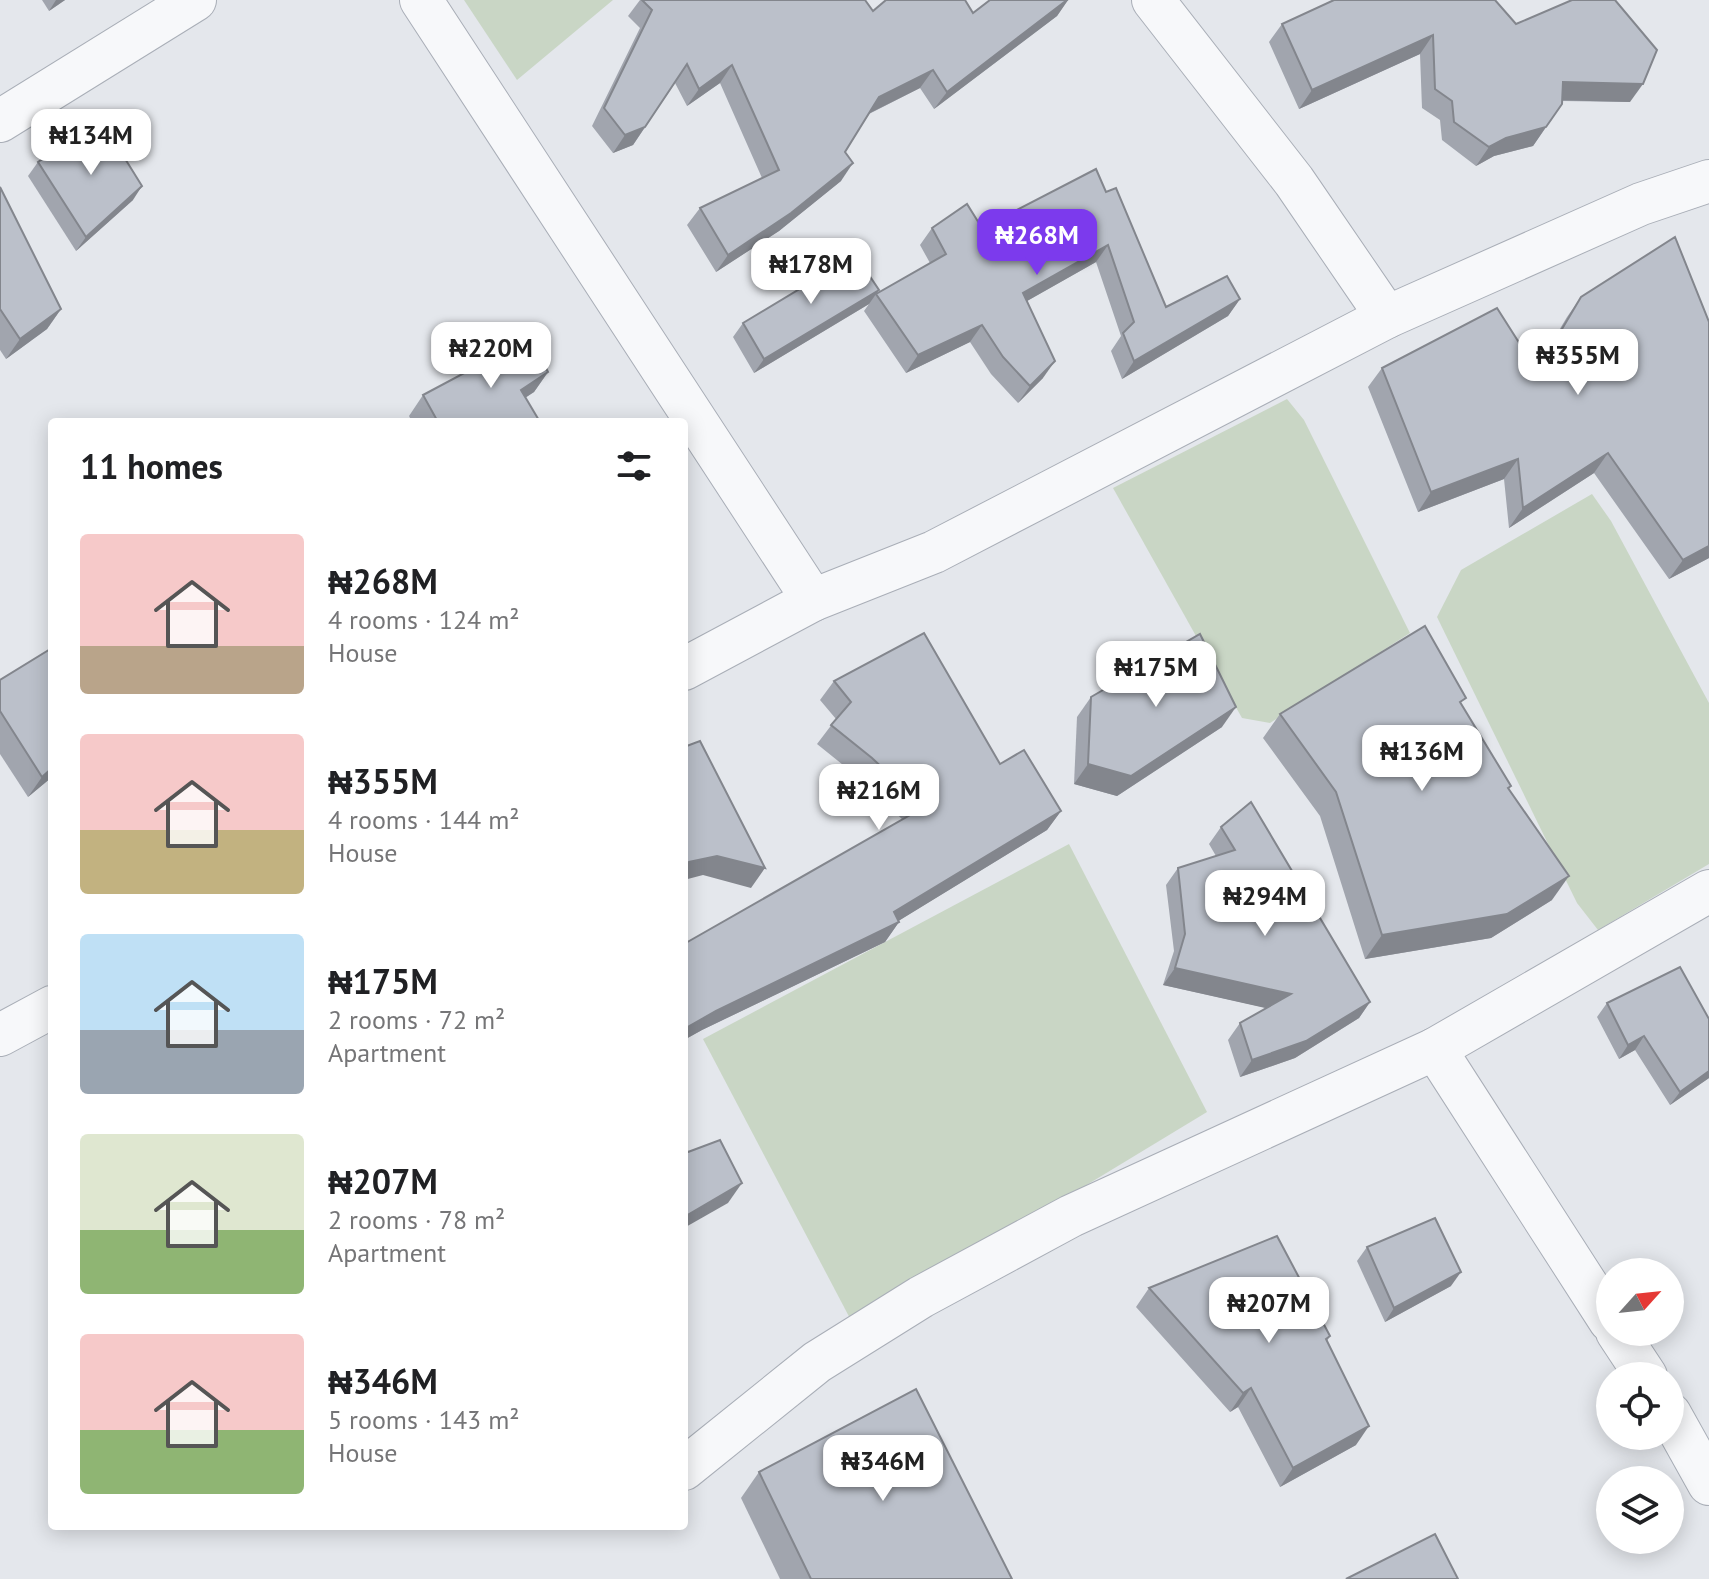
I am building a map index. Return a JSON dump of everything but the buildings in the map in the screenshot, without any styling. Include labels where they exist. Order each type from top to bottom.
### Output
[{"type":"street","points":[[0,121],[195,0]]},
{"type":"street","points":[[421,0],[813,600]]},
{"type":"street","points":[[1153,0],[1294,181],[1387,317]]},
{"type":"street","points":[[688,667],[813,600],[934,552],[1387,317],[1641,204],[1709,181]]},
{"type":"street","points":[[688,1466],[817,1362],[921,1297],[1071,1216],[1435,1049],[1709,891]]},
{"type":"street","points":[[0,1035],[48,1009]]},
{"type":"street","points":[[1435,1049],[1596,1299]]},
{"type":"street","points":[[1684,1439],[1709,1484]]},
{"type":"green space","points":[[464,0],[613,0],[517,80]]},
{"type":"green space","points":[[1287,399],[1304,420],[1410,633],[1270,723],[1242,718],[1113,488]]},
{"type":"green space","points":[[1592,494],[1611,521],[1709,703],[1709,864],[1598,930],[1577,903],[1437,617],[1461,570]]},
{"type":"green space","points":[[1069,844],[1207,1112],[854,1326],[703,1039]]}]
